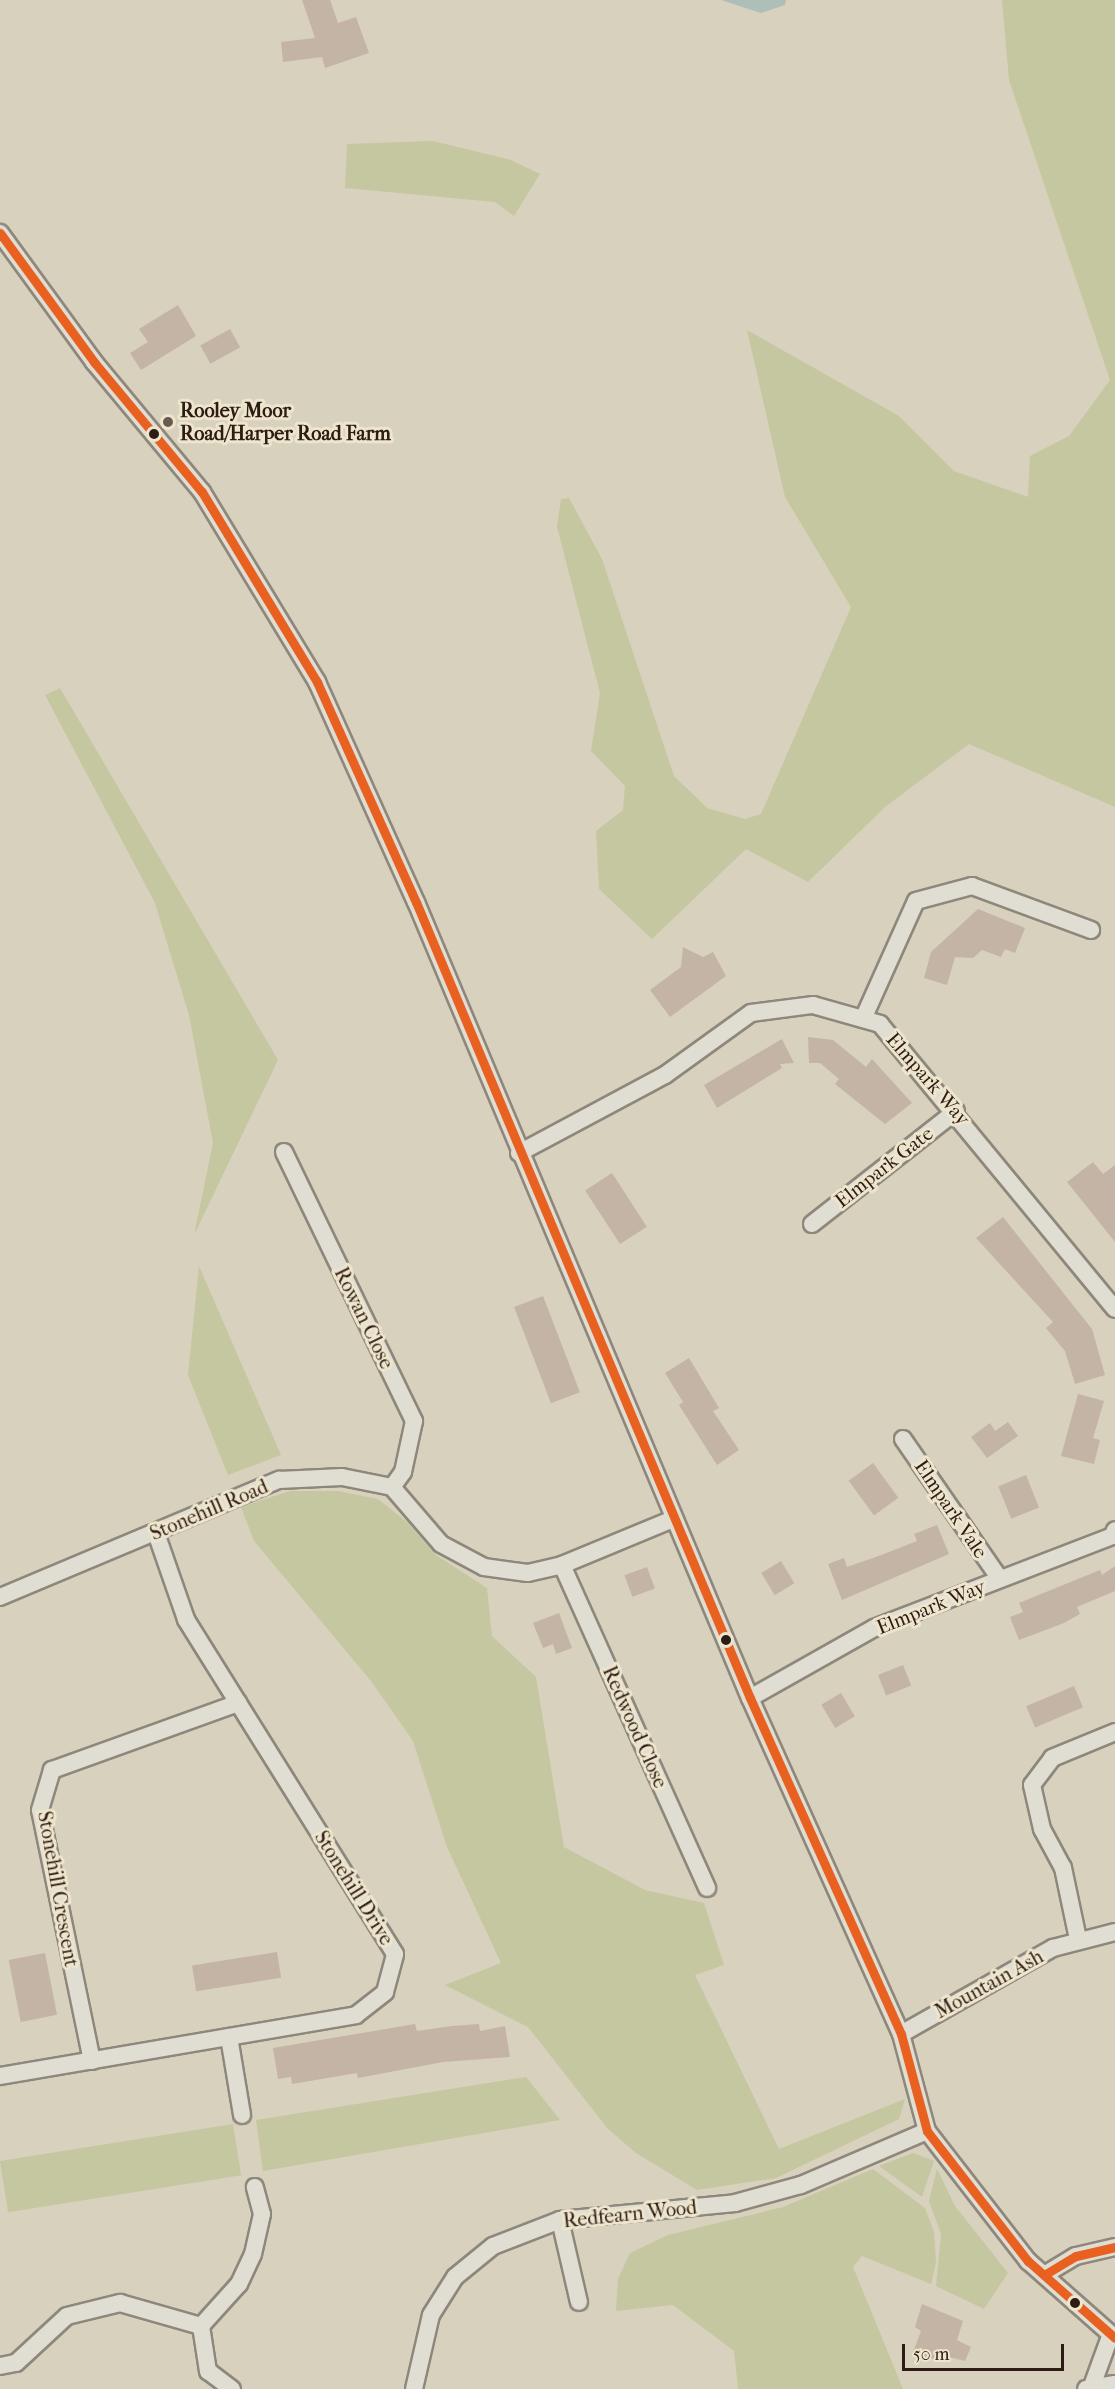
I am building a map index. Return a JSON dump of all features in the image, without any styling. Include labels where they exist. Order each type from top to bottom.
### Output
[{"type":"street","points":[[0,233],[94,362],[202,492],[317,682],[416,902],[519,1153],[600,1335],[674,1519],[750,1698],[901,2034],[927,2131],[1044,2275],[1113,2336],[1089,2387]]},
{"type":"street","points":[[863,1019],[916,901],[972,886],[1091,930]]},
{"type":"street","name":"Elmpark Way","points":[[519,1153],[665,1075],[751,1013],[813,1005],[880,1024],[956,1111],[1115,1309]]},
{"type":"street","name":"Elmpark Gate","points":[[812,1224],[956,1111]]},
{"type":"street","name":"Rowan Close","points":[[284,1152],[414,1421],[403,1472],[392,1487]]},
{"type":"street","name":"Elmpark Vale","points":[[903,1439],[1000,1579]]},
{"type":"street","name":"Stonehill Road","points":[[0,1597],[279,1480],[342,1477],[392,1487]]},
{"type":"street","points":[[392,1487],[441,1544],[484,1567],[528,1573],[562,1565],[674,1519]]},
{"type":"street","name":"Elmpark Way","points":[[750,1698],[874,1628],[1113,1536],[1115,1530]]},
{"type":"street","name":"Stonehill Drive","points":[[0,2076],[356,2015],[385,1992],[395,1953],[186,1619],[156,1533]]},
{"type":"street","name":"Redwood Close","points":[[562,1565],[707,1888]]},
{"type":"street","name":"Stonehill Crescent","points":[[92,2061],[40,1810],[52,1770],[238,1703]]},
{"type":"street","points":[[1078,1939],[1063,1868],[1042,1830],[1032,1785],[1052,1758],[1115,1732]]},
{"type":"street","name":"Mountain Ash","points":[[901,2034],[1053,1948],[1078,1939],[1115,1932]]},
{"type":"street","points":[[230,2037],[242,2115]]},
{"type":"street","name":"Redfearn Wood","points":[[414,2389],[431,2315],[455,2277],[493,2246],[560,2220],[735,2204],[801,2185],[927,2131]]},
{"type":"street","points":[[201,2326],[239,2284],[254,2254],[262,2214],[255,2187]]},
{"type":"street","points":[[560,2220],[579,2302]]},
{"type":"street","points":[[1044,2275],[1076,2256],[1115,2247]]},
{"type":"street","points":[[0,2366],[16,2363],[67,2316],[120,2303],[201,2326]]},
{"type":"street","points":[[201,2326],[208,2371],[232,2389]]},
{"type":"street","points":[[1089,2387],[1115,2384]]},
{"type":"green space","points":[[1002,0],[1115,0],[1115,807],[969,744],[885,807],[808,882],[746,849],[652,939],[599,889],[596,831],[623,810],[625,786],[591,751],[600,693],[557,527],[561,499],[569,498],[602,559],[674,776],[707,808],[745,819],[761,814],[851,607],[785,497],[747,330],[899,416],[954,471],[1028,497],[1030,456],[1069,436],[1110,380],[1009,80]]},
{"type":"green space","points":[[433,141],[511,160],[540,174],[514,216],[495,202],[345,188],[347,144]]},
{"type":"green space","points":[[60,688],[278,1060],[194,1235],[213,1143],[189,1015],[155,903],[45,695]]},
{"type":"green space","points":[[199,1266],[281,1455],[228,1475],[188,1375]]},
{"type":"green space","points":[[290,1491],[338,1491],[378,1499],[407,1522],[436,1555],[487,1588],[492,1636],[536,1677],[564,1847],[645,1890],[704,1903],[724,1965],[695,1975],[779,2149],[905,2099],[899,2119],[776,2178],[697,2190],[636,2153],[608,2129],[528,2027],[445,1985],[501,1963],[447,1847],[413,1741],[371,1681],[254,1541],[241,1507]]},
{"type":"green space","points":[[526,2077],[560,2120],[263,2171],[256,2120]]},
{"type":"green space","points":[[233,2124],[241,2175],[8,2212],[0,2161]]},
{"type":"green space","points":[[913,2153],[934,2161],[922,2197],[879,2166]]},
{"type":"green space","points":[[873,2169],[925,2208],[934,2232],[936,2262],[931,2284],[862,2256],[853,2267],[903,2389],[738,2389],[734,2351],[673,2305],[616,2311],[618,2279],[630,2253],[668,2235],[783,2207]]},
{"type":"green space","points":[[937,2169],[955,2206],[1008,2273],[984,2309],[936,2286],[941,2234],[929,2201]]},
{"type":"shaded area","points":[[721,0],[786,0],[785,5],[761,13]]},
{"type":"building","points":[[302,0],[330,0],[338,23],[356,17],[369,53],[325,68],[322,57],[283,62],[281,42],[315,38]]},
{"type":"building","points":[[178,305],[196,336],[141,370],[130,353],[148,342],[139,329]]},
{"type":"building","points":[[230,329],[240,347],[210,364],[200,345]]},
{"type":"building","points":[[978,909],[1025,928],[1015,953],[1005,949],[1001,957],[982,950],[973,958],[955,957],[947,985],[924,978],[931,952]]},
{"type":"building","points":[[683,947],[703,957],[713,952],[726,976],[670,1017],[650,990],[681,967]]},
{"type":"building","points":[[808,1037],[833,1040],[866,1067],[872,1059],[912,1103],[885,1124],[835,1084],[839,1079],[820,1063],[809,1063]]},
{"type":"building","points":[[782,1039],[794,1063],[780,1064],[782,1068],[717,1108],[704,1085]]},
{"type":"building","points":[[1093,1162],[1103,1174],[1115,1165],[1115,1242],[1067,1182]]},
{"type":"building","points":[[612,1173],[647,1227],[620,1244],[585,1190]]},
{"type":"building","points":[[1003,1217],[1092,1329],[1105,1375],[1075,1384],[1065,1351],[1046,1328],[1053,1322],[976,1238]]},
{"type":"building","points":[[543,1296],[580,1392],[551,1403],[514,1307]]},
{"type":"building","points":[[689,1358],[719,1408],[713,1411],[739,1450],[717,1465],[679,1405],[683,1402],[665,1373]]},
{"type":"building","points":[[1078,1394],[1104,1401],[1093,1438],[1100,1440],[1094,1464],[1061,1456]]},
{"type":"building","points":[[1008,1422],[1018,1436],[987,1458],[971,1437],[990,1423],[995,1431]]},
{"type":"building","points":[[873,1463],[898,1498],[874,1515],[849,1481]]},
{"type":"building","points":[[1026,1475],[1039,1507],[1011,1519],[998,1486]]},
{"type":"building","points":[[937,1525],[949,1554],[842,1600],[828,1564],[844,1558],[847,1567],[884,1554],[917,1541],[914,1534]]},
{"type":"building","points":[[781,1561],[794,1583],[775,1595],[761,1573]]},
{"type":"building","points":[[1115,1566],[1115,1591],[1077,1607],[1080,1614],[1064,1623],[1019,1640],[1010,1617],[1023,1612],[1019,1603],[1100,1570],[1102,1575]]},
{"type":"building","points":[[647,1567],[655,1589],[632,1597],[624,1575]]},
{"type":"building","points":[[559,1613],[572,1648],[556,1654],[553,1644],[543,1648],[533,1623]]},
{"type":"building","points":[[903,1665],[911,1685],[886,1696],[878,1675]]},
{"type":"building","points":[[1074,1686],[1083,1707],[1035,1727],[1026,1706]]},
{"type":"building","points":[[841,1693],[855,1716],[835,1728],[821,1705]]},
{"type":"building","points":[[277,1952],[281,1978],[196,1991],[192,1965]]},
{"type":"building","points":[[45,1953],[57,2015],[21,2022],[9,1960]]},
{"type":"building","points":[[415,2024],[417,2031],[479,2024],[480,2031],[505,2026],[510,2057],[443,2062],[358,2078],[357,2073],[292,2084],[291,2077],[278,2079],[273,2048]]},
{"type":"building","points":[[922,2304],[963,2321],[957,2340],[971,2347],[965,2361],[940,2355],[938,2361],[913,2352],[921,2331],[915,2327]]},
{"type":"transit line","points":[[0,233],[94,362],[202,492],[317,682],[416,902],[750,1698],[901,2034],[927,2131],[1028,2261],[1115,2338]]},
{"type":"transit line","points":[[1044,2275],[1076,2256],[1115,2247]]},
{"type":"place","name":"Rooley Moor Road/Harper Road Farm","points":[[168,422]]}]
